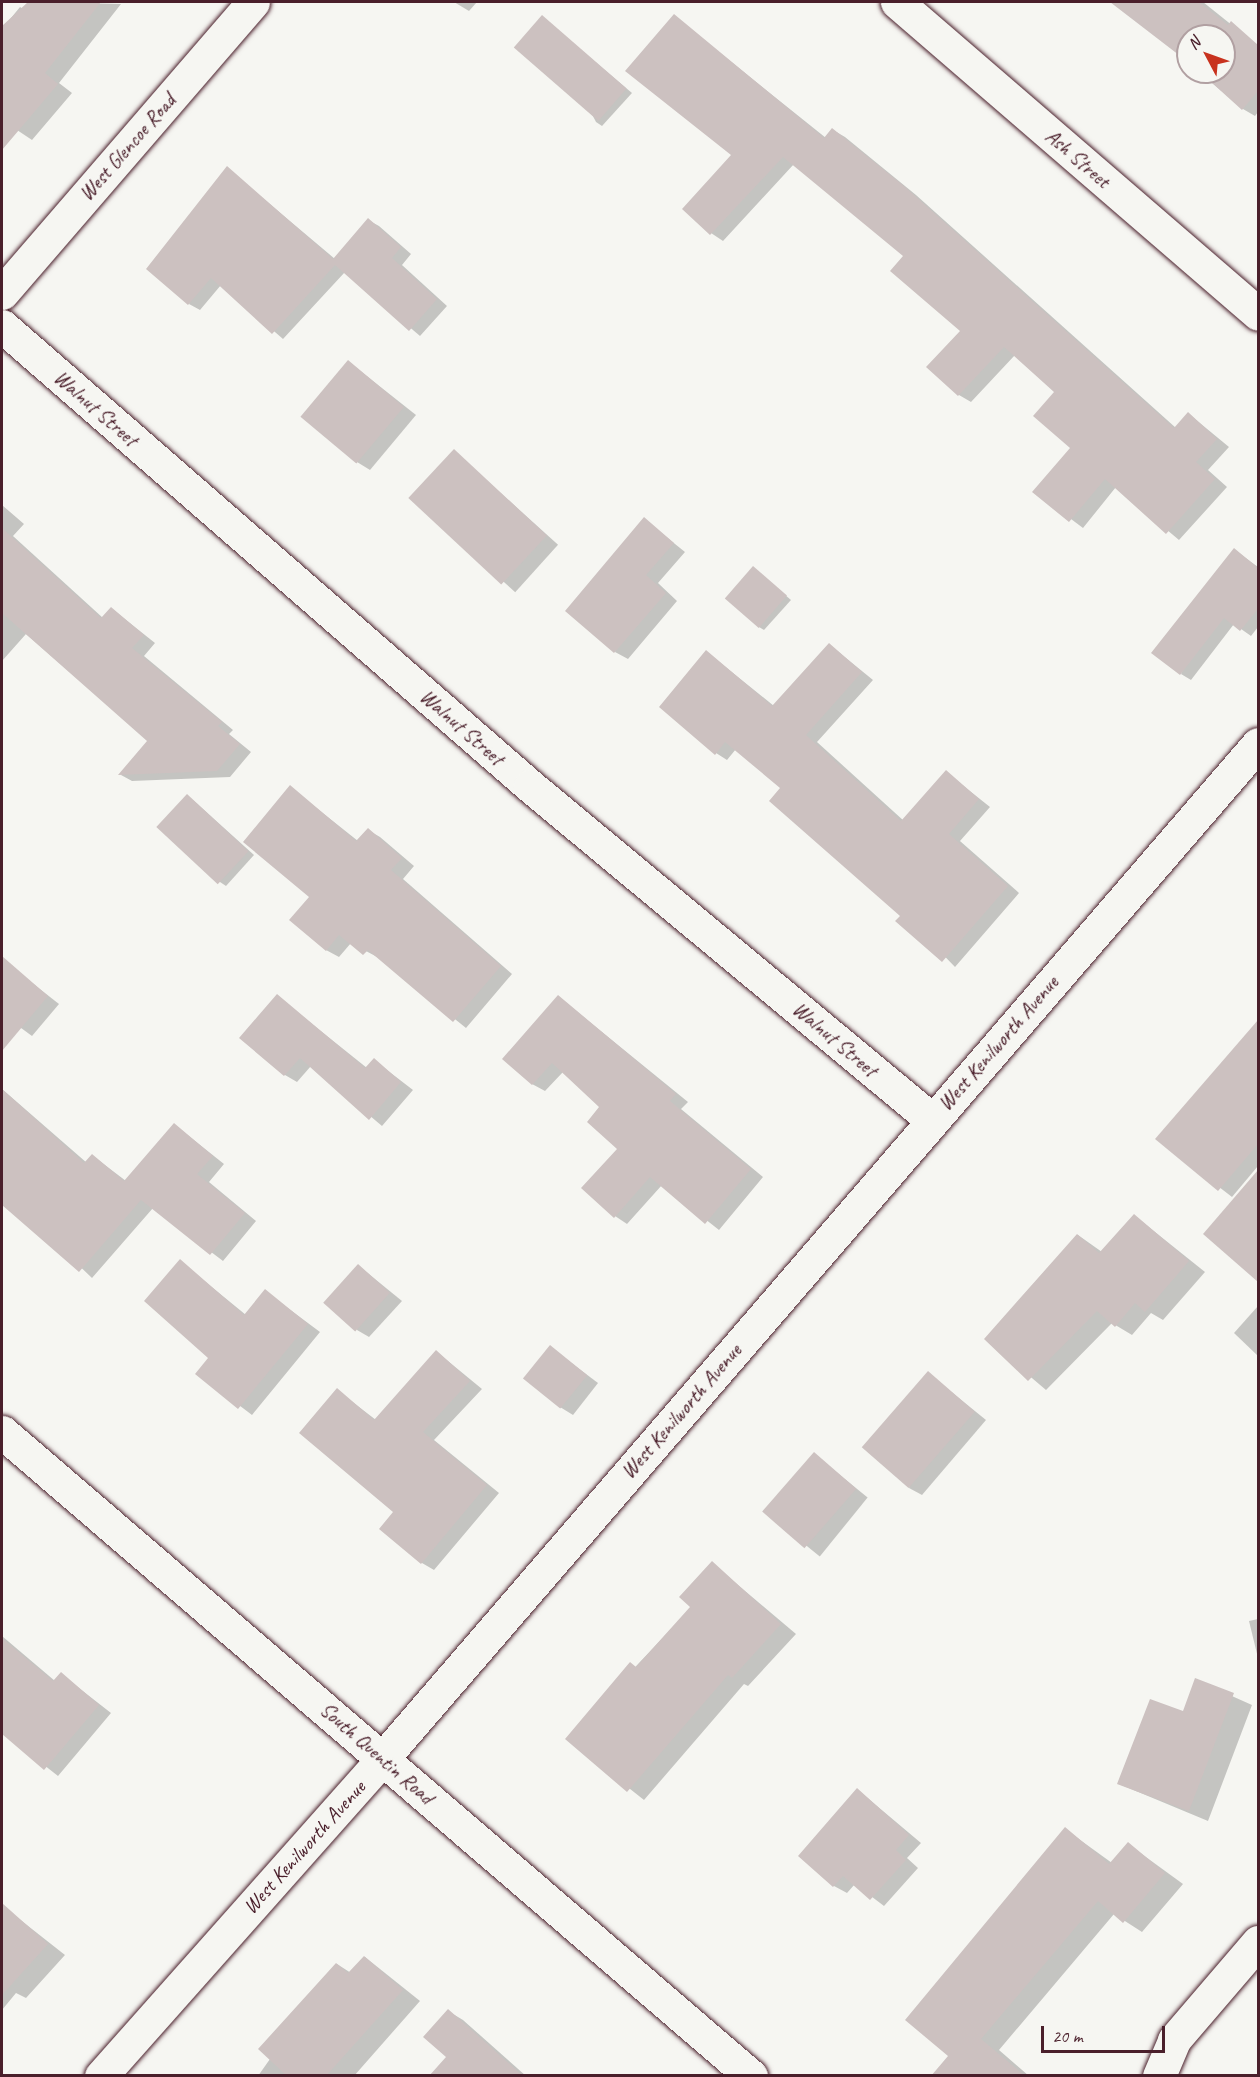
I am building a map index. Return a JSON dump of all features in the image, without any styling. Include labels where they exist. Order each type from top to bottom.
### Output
[{"type":"street","name":"West Glencoe Road","points":[[2,293],[253,2]]},
{"type":"street","name":"Ash Street","points":[[897,2],[1258,314]]},
{"type":"street","name":"Walnut Street","points":[[2,326],[530,786],[931,1119]]},
{"type":"street","name":"West Kenilworth Avenue","points":[[101,2076],[383,1758],[931,1119],[1258,744]]},
{"type":"street","name":"South Quentin Road","points":[[2,1432],[751,2076]]},
{"type":"street","points":[[1159,2076],[1174,2040],[1258,1942]]},
{"type":"building","points":[[28,2],[101,2],[45,73],[58,84],[2,150],[2,26]]},
{"type":"building","points":[[1110,2],[1199,2],[1227,24],[1176,24],[1176,53]]},
{"type":"building","points":[[674,14],[824,138],[832,128],[904,186],[1174,428],[1188,412],[1217,439],[1196,462],[1215,479],[1166,534],[1105,479],[1069,522],[1032,492],[1070,448],[1033,416],[1054,392],[1004,347],[958,396],[926,367],[960,331],[890,271],[903,256],[783,157],[710,235],[682,209],[731,155],[625,71]]},
{"type":"building","points":[[542,15],[627,88],[598,121],[514,47]]},
{"type":"building","points":[[1236,25],[1258,45],[1258,91],[1242,110],[1213,84],[1236,84]]},
{"type":"building","points":[[227,166],[333,259],[368,218],[401,247],[392,258],[437,299],[409,331],[335,265],[272,334],[211,278],[188,305],[146,269]]},
{"type":"building","points":[[348,360],[404,407],[356,464],[300,417]]},
{"type":"building","points":[[454,449],[547,536],[501,585],[408,498]]},
{"type":"building","points":[[644,517],[674,543],[646,575],[666,593],[614,653],[565,611]]},
{"type":"building","points":[[2,528],[101,618],[111,607],[144,635],[132,648],[222,722],[218,726],[240,744],[217,771],[118,775],[147,741],[2,613]]},
{"type":"building","points":[[1234,548],[1258,568],[1258,609],[1240,631],[1224,618],[1180,675],[1151,653]]},
{"type":"building","points":[[753,566],[787,596],[759,628],[725,598]]},
{"type":"building","points":[[829,643],[862,672],[806,735],[901,821],[946,770],[979,799],[949,834],[1008,886],[942,962],[895,921],[900,916],[769,801],[780,788],[725,742],[715,755],[659,707],[706,650],[772,706]]},
{"type":"building","points":[[290,785],[356,841],[368,828],[402,858],[391,870],[501,966],[453,1022],[368,950],[363,955],[339,935],[326,951],[289,920],[309,897],[243,842]]},
{"type":"building","points":[[187,794],[248,851],[218,884],[156,827]]},
{"type":"building","points":[[2,956],[48,996],[2,1051]]},
{"type":"building","points":[[277,994],[365,1068],[374,1058],[401,1082],[369,1120],[300,1058],[284,1076],[239,1038]]},
{"type":"building","points":[[558,995],[676,1094],[670,1101],[751,1169],[705,1224],[650,1177],[614,1218],[581,1188],[617,1149],[587,1122],[599,1107],[552,1063],[532,1085],[502,1059]]},
{"type":"building","points":[[1258,1020],[1258,1144],[1218,1191],[1155,1139]]},
{"type":"building","points":[[2,1089],[84,1163],[92,1154],[124,1181],[174,1123],[213,1156],[197,1174],[245,1213],[210,1255],[141,1200],[79,1272],[2,1205]]},
{"type":"building","points":[[1258,1170],[1258,1282],[1203,1234]]},
{"type":"building","points":[[1134,1214],[1189,1261],[1145,1312],[1135,1303],[1115,1327],[1097,1311],[1028,1381],[984,1339],[1077,1234],[1099,1253]]},
{"type":"building","points":[[180,1259],[244,1315],[265,1289],[308,1324],[238,1409],[195,1374],[208,1358],[144,1301]]},
{"type":"building","points":[[358,1264],[390,1293],[355,1331],[323,1303]]},
{"type":"building","points":[[550,1345],[587,1375],[560,1409],[523,1378]]},
{"type":"building","points":[[436,1350],[470,1381],[423,1432],[487,1485],[421,1564],[379,1529],[393,1512],[299,1433],[337,1388],[374,1420]]},
{"type":"building","points":[[928,1371],[975,1412],[909,1488],[862,1447]]},
{"type":"building","points":[[814,1452],[856,1489],[804,1548],[762,1512]]},
{"type":"building","points":[[712,1561],[781,1624],[732,1678],[728,1675],[627,1792],[565,1739],[630,1662],[636,1667],[690,1607],[679,1597]]},
{"type":"building","points":[[2,1638],[53,1681],[61,1672],[99,1705],[44,1770],[2,1734]]},
{"type":"building","points":[[1195,1678],[1234,1693],[1189,1811],[1117,1784],[1150,1699],[1183,1711]]},
{"type":"building","points":[[857,1788],[909,1835],[896,1850],[906,1860],[870,1900],[843,1876],[833,1887],[798,1856]]},
{"type":"building","points":[[1065,1827],[1109,1864],[1128,1842],[1165,1873],[1123,1923],[1098,1901],[981,2039],[1025,2076],[931,2076],[948,2056],[905,2020]]},
{"type":"building","points":[[2,1903],[48,1944],[2,1995]]},
{"type":"building","points":[[364,1956],[403,1990],[326,2076],[287,2076],[258,2049],[336,1963],[348,1973]]},
{"type":"building","points":[[448,2009],[523,2076],[429,2076],[446,2057],[423,2037]]}]
